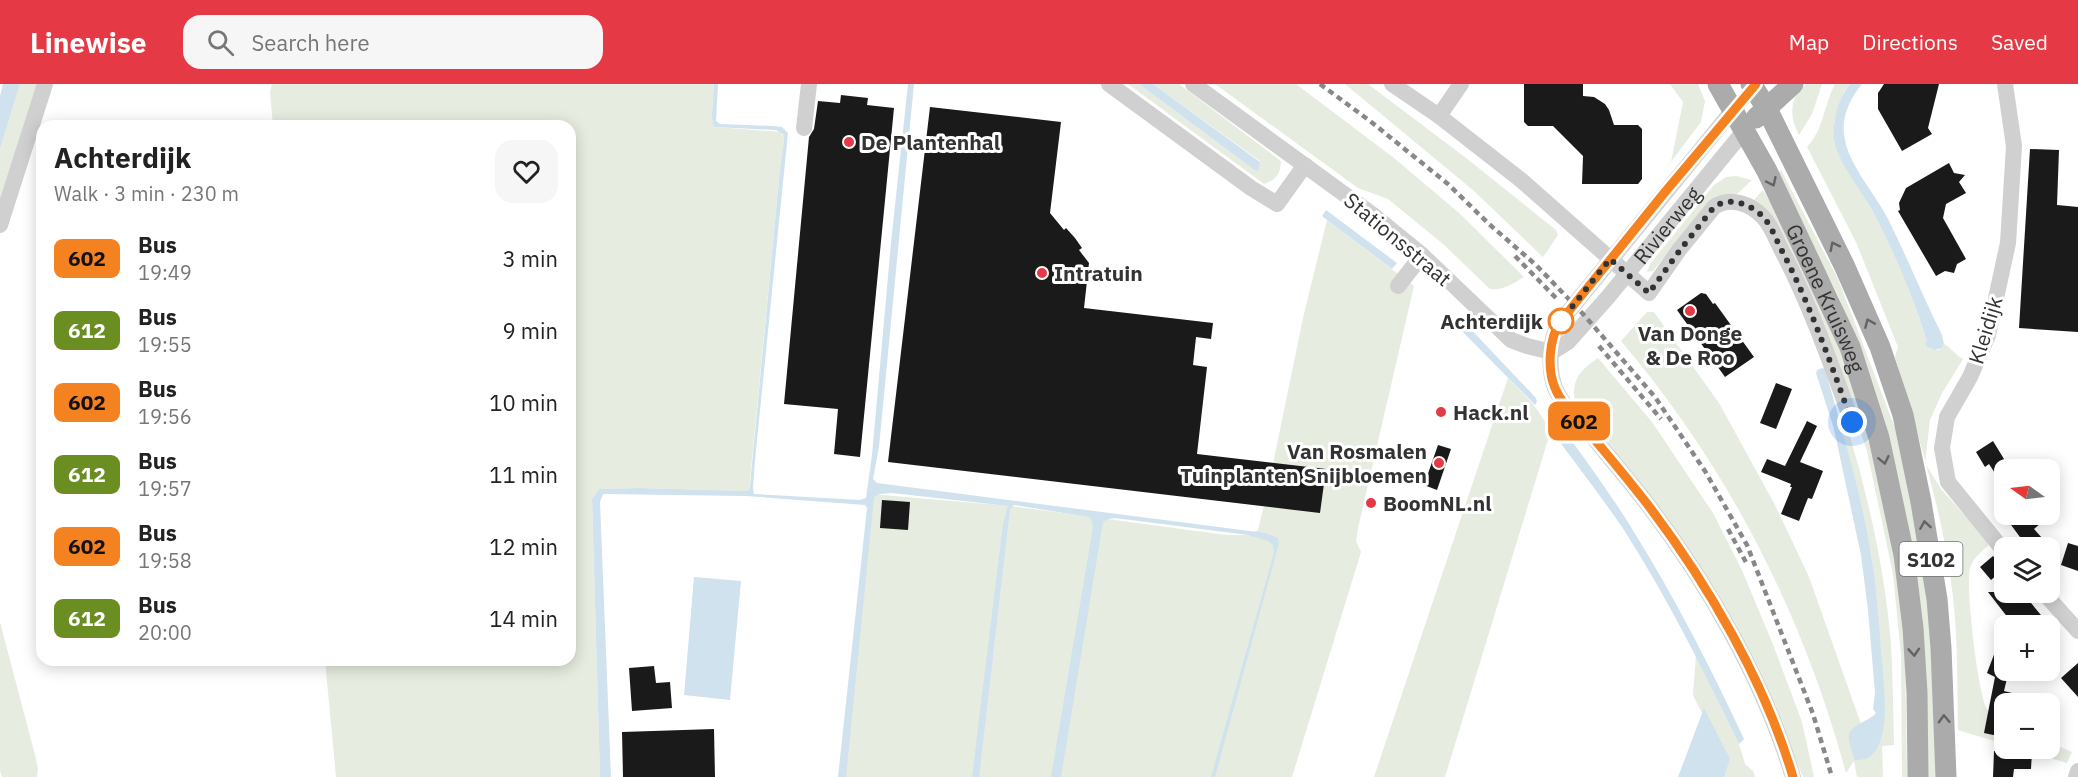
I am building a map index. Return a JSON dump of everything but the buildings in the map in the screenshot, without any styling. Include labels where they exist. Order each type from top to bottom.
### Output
[{"type":"main road","name":"Groene Kruisweg","points":[[1718,84],[1767,171],[1850,347],[1879,438],[1904,555],[1910,607],[1917,693],[1918,777]]},
{"type":"main road","name":"Rivierweg","points":[[1744,131],[1766,107],[1793,84]]},
{"type":"main road","name":"Groene Kruisweg","points":[[1754,85],[1848,274],[1880,348],[1903,414],[1937,599],[1946,777]]},
{"type":"main road","name":"Rivierweg","points":[[1733,110],[1754,85]]},
{"type":"street","points":[[0,225],[45,84]]},
{"type":"street","points":[[804,128],[809,84]]},
{"type":"street","points":[[1109,84],[1251,188],[1277,204],[1305,165]]},
{"type":"street","name":"Stationsstraat","points":[[1192,84],[1373,215],[1422,255],[1511,340],[1552,352]]},
{"type":"street","points":[[1392,84],[1439,116],[1521,180],[1628,274]]},
{"type":"street","points":[[1439,116],[1461,84]]},
{"type":"street","name":"Kleidijk","points":[[1994,539],[1948,482],[1941,448],[1947,417],[1970,376],[1988,335],[2008,243],[2014,146],[2005,84]]},
{"type":"street","name":"Rivierweg","points":[[1552,352],[1554,331],[1560,322],[1733,110]]},
{"type":"street","name":"Rivierweg","points":[[1552,352],[1569,342],[1628,274],[1744,131]]},
{"type":"street","name":"Rivierweg","points":[[1628,274],[1649,293],[1714,207],[1719,204],[1740,202]]},
{"type":"street","name":"Groene Kruisweg","points":[[1740,202],[1765,218],[1788,261],[1815,322],[1852,422]]},
{"type":"street","points":[[1398,285],[1422,255]]},
{"type":"street","points":[[1552,352],[1552,376],[1561,399],[1648,505],[1693,568],[1730,631],[1763,698],[1793,777]]},
{"type":"street","points":[[2053,603],[2078,631]]},
{"type":"street","points":[[2076,777],[2078,771]]},
{"type":"shaded area","points":[[20,84],[42,84],[0,218],[0,149]]},
{"type":"shaded area","points":[[272,84],[714,84],[712,113],[715,127],[781,132],[784,148],[779,179],[749,490],[599,489],[592,499],[600,777],[336,777],[326,666],[576,666],[576,120],[272,120],[270,92]]},
{"type":"shaded area","points":[[1128,84],[1139,84],[1253,169],[1260,161],[1153,84],[1179,84],[1281,161],[1277,176],[1264,184]]},
{"type":"shaded area","points":[[1215,84],[1296,84],[1394,158],[1458,212],[1524,277],[1503,288],[1490,289],[1443,244],[1388,199],[1358,188]]},
{"type":"shaded area","points":[[1345,84],[1368,84],[1556,230],[1558,235],[1543,257],[1474,191]]},
{"type":"shaded area","points":[[1670,84],[1698,84],[1705,101],[1701,122],[1671,162],[1683,102]]},
{"type":"shaded area","points":[[1806,84],[1822,84],[1812,114],[1799,135],[1793,121],[1792,108],[1796,96]]},
{"type":"shaded area","points":[[1835,84],[1850,84],[1844,92],[1834,122],[1834,142],[1839,155],[1875,214],[1899,262],[1930,349],[1938,350],[1944,344],[1963,359],[1942,393],[1930,420],[1925,461],[1895,357],[1898,347],[1856,242],[1807,147],[1817,133]]},
{"type":"shaded area","points":[[1781,170],[1838,279],[1903,449],[1929,590],[1938,777],[1925,777],[1923,692],[1862,359],[1838,295],[1776,175]]},
{"type":"shaded area","points":[[1736,176],[1752,180],[1735,196],[1710,200],[1653,271],[1647,272],[1650,264],[1714,185],[1726,177]]},
{"type":"shaded area","points":[[1763,190],[1788,231],[1842,350],[1872,450],[1900,589],[1905,650],[1907,777],[1902,777],[1901,655],[1893,574],[1867,451],[1837,364],[1752,202]]},
{"type":"shaded area","points":[[1327,220],[1414,286],[1358,528],[1356,541],[1361,552],[1292,777],[839,777],[870,494],[1011,506],[1226,535],[1249,535],[1258,530],[1303,318]]},
{"type":"shaded area","points":[[1647,312],[1654,312],[1719,403],[1775,505],[1809,577],[1861,724],[1852,729],[1854,760],[1863,759],[1884,694],[1871,554],[1843,432],[1848,430],[1875,536],[1888,617],[1892,657],[1894,745],[1882,746],[1883,777],[1857,777],[1854,761],[1846,773],[1808,656],[1758,545],[1728,491],[1695,439],[1660,389],[1621,341]]},
{"type":"shaded area","points":[[1598,358],[1652,422],[1713,513],[1741,568],[1772,642],[1802,722],[1814,777],[1803,777],[1748,648],[1732,620],[1574,397],[1575,384],[1580,374]]},
{"type":"shaded area","points":[[1508,378],[1533,404],[1551,430],[1445,777],[1374,777]]},
{"type":"shaded area","points":[[1926,465],[1941,489],[1990,544],[1971,564],[1969,595],[1976,662],[1983,699],[1994,717],[1994,741],[1958,730],[1957,647],[1953,597],[1937,506]]},
{"type":"shaded area","points":[[0,622],[35,755],[37,777],[2,777],[0,771]]},
{"type":"shaded area","points":[[1696,655],[1739,744],[1745,764],[1753,771],[1755,777],[1717,777],[1724,758],[1693,695]]},
{"type":"shaded area","points":[[2060,747],[2072,752],[2067,763],[2053,759],[2060,759]]},
{"type":"water","points":[[3,84],[20,84],[0,149],[0,96]]},
{"type":"water","points":[[714,84],[718,84],[716,121],[720,124],[782,127],[788,133],[755,460],[754,494],[860,500],[866,498],[908,84],[914,84],[879,447],[873,479],[877,483],[1265,533],[1278,538],[1279,543],[1215,777],[1211,777],[1274,553],[1273,545],[1268,541],[1248,535],[1115,518],[1103,522],[1061,777],[1051,777],[1093,527],[1089,517],[1014,505],[1010,509],[979,777],[972,777],[1003,524],[1008,506],[892,493],[874,497],[846,777],[838,777],[867,508],[865,505],[746,496],[603,494],[600,502],[611,777],[600,777],[592,499],[599,489],[745,491],[749,490],[750,485],[784,142],[783,134],[776,130],[715,127],[712,113]]},
{"type":"water","points":[[1139,84],[1153,84],[1260,162],[1258,171],[1253,169]]},
{"type":"water","points":[[1850,84],[1862,84],[1854,95],[1846,114],[1844,134],[1846,145],[1856,167],[1895,233],[1942,335],[1944,344],[1942,348],[1934,350],[1927,347],[1916,309],[1891,247],[1836,149],[1835,118],[1842,96]]},
{"type":"water","points":[[1326,210],[1397,263],[1392,269],[1322,216]]},
{"type":"water","points":[[1463,321],[1536,398],[1535,405],[1458,327]]},
{"type":"water","points":[[1822,368],[1825,369],[1857,485],[1867,531],[1876,595],[1884,685],[1884,725],[1877,748],[1871,756],[1861,760],[1854,760],[1849,735],[1853,728],[1876,713],[1873,709],[1875,693],[1868,610],[1861,555],[1834,429],[1816,373]]},
{"type":"water","points":[[1556,422],[1616,504],[1664,582],[1706,660],[1744,739],[1739,744],[1656,582],[1624,530],[1551,430]]},
{"type":"water","points":[[694,577],[741,581],[730,700],[684,695]]},
{"type":"water","points":[[1704,708],[1730,759],[1724,777],[1678,777]]},
{"type":"railway","points":[[1320,84],[1448,184],[1536,265],[1584,315],[1655,397],[1705,471],[1747,545],[1813,714],[1832,777]]},
{"type":"railway","points":[[1515,256],[1557,299]]},
{"type":"railway","points":[[1599,346],[1661,419]]},
{"type":"railway","points":[[1728,529],[1748,566]]},
{"type":"bus line","name":"602","points":[[1756,84],[1560,322],[1554,331],[1551,362],[1552,376],[1561,399],[1648,505],[1693,568],[1730,631],[1763,698],[1793,777]]},
{"type":"place","name":"De Plantenhal","points":[[849,142]]},
{"type":"place","name":"Intratuin","points":[[1042,273]]},
{"type":"place","name":"Van Donge & De Roo","points":[[1690,311]]},
{"type":"place","name":"Achterdijk","points":[[1561,321]]},
{"type":"place","name":"Hack.nl","points":[[1441,412]]},
{"type":"place","name":"Van Rosmalen Tuinplanten Snijbloemen","points":[[1439,463]]},
{"type":"place","name":"BoomNL.nl","points":[[1371,503]]},
{"type":"route","points":[[1561,321],[1610,259],[1649,293],[1714,207],[1719,204],[1740,202],[1756,210],[1765,218],[1788,261],[1815,322],[1852,422]]}]
